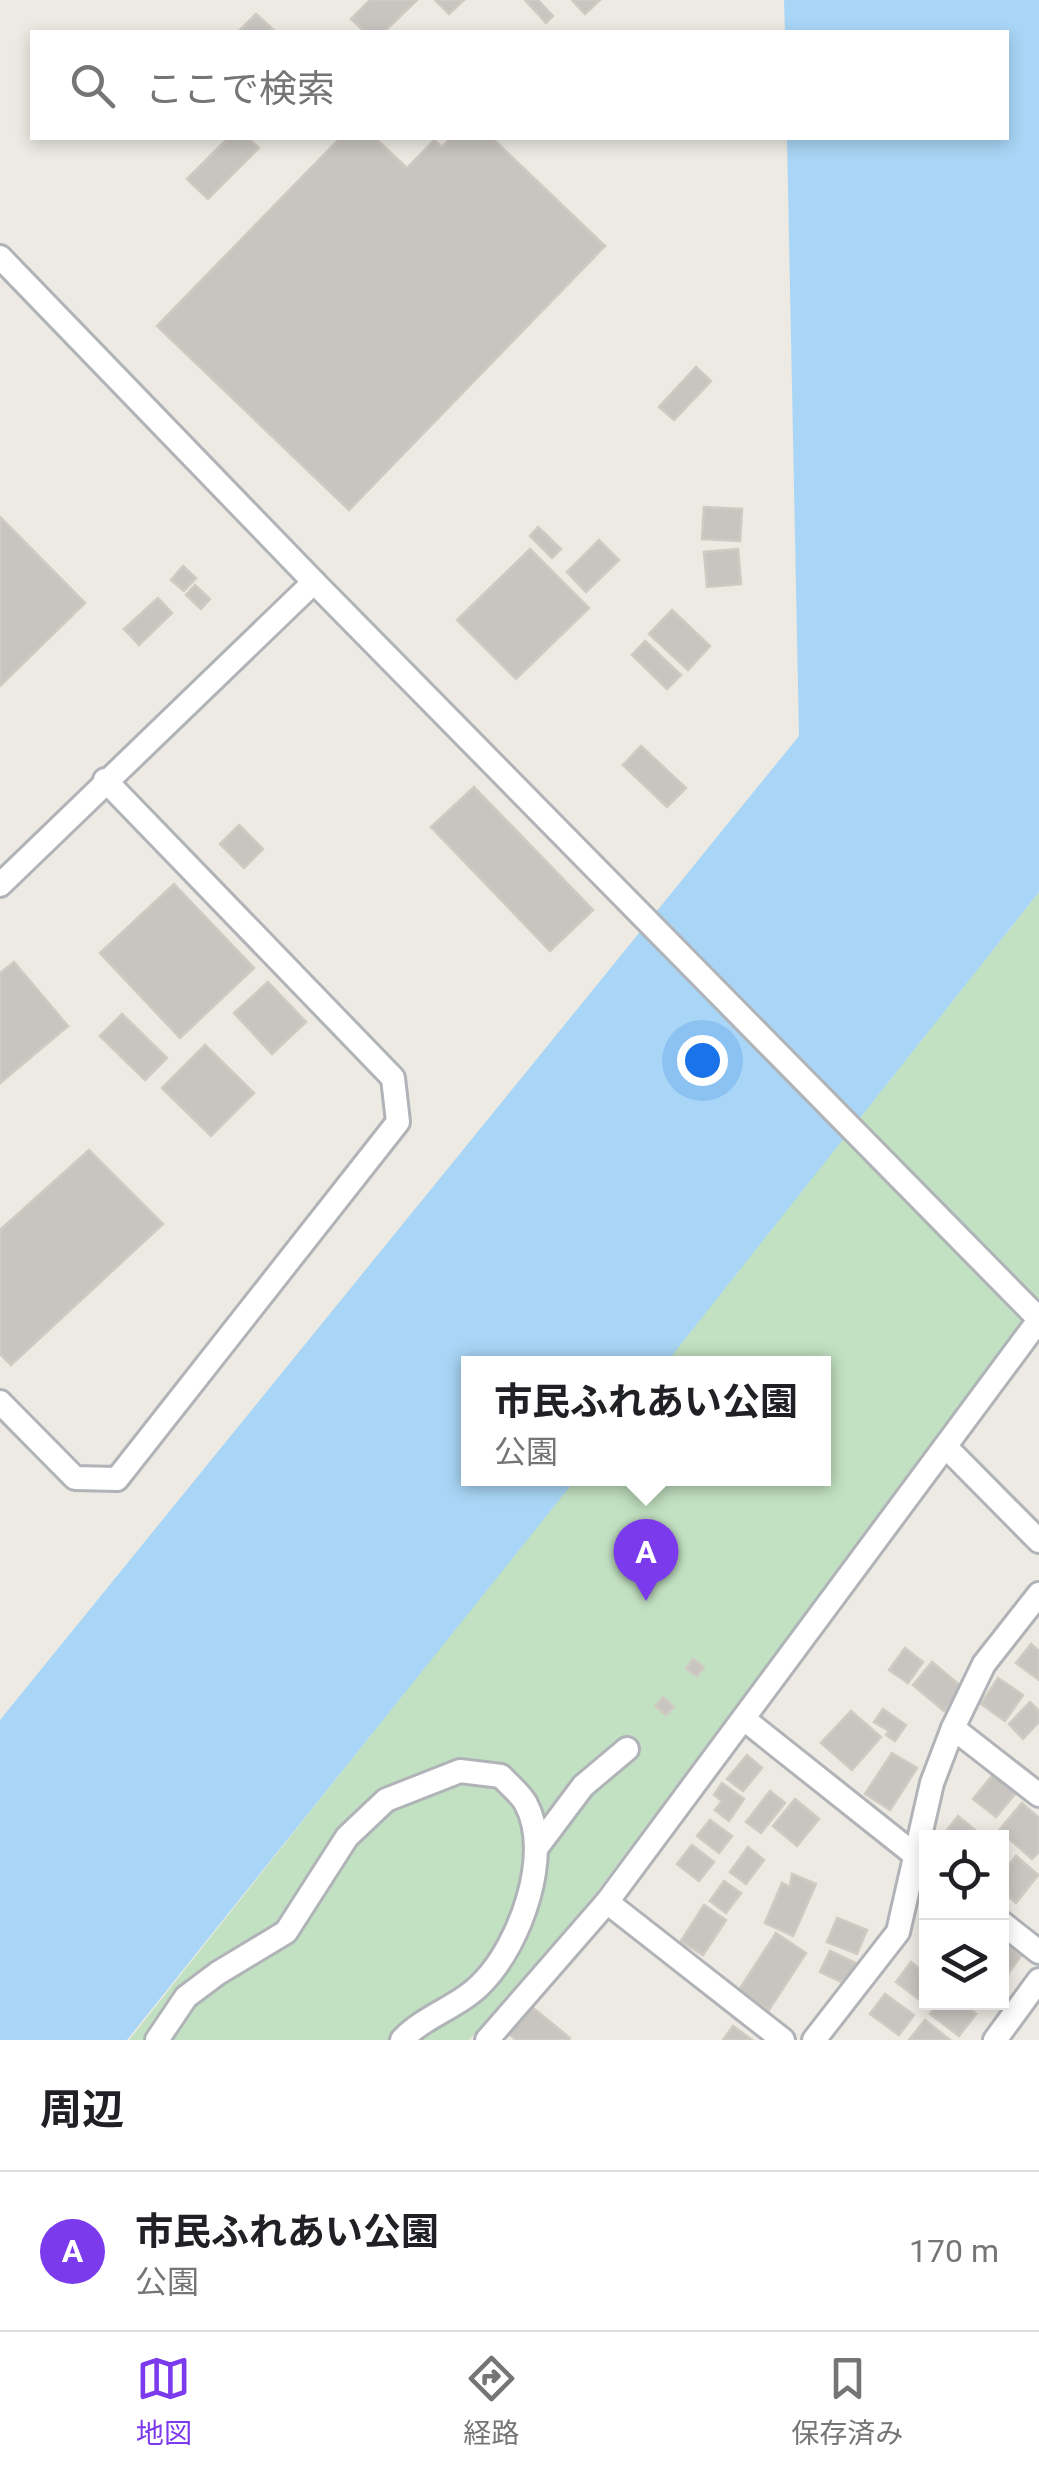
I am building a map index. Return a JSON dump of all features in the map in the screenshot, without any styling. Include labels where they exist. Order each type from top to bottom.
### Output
[{"type":"street","points":[[0,257],[1039,1319],[607,1902],[486,2040]]},
{"type":"street","points":[[0,885],[314,582]]},
{"type":"street","points":[[0,1402],[75,1478],[117,1479],[398,1122],[394,1078],[106,780]]},
{"type":"street","points":[[946,1447],[1039,1541]]},
{"type":"street","points":[[925,1830],[932,1783],[953,1728],[984,1664],[1039,1594]]},
{"type":"street","points":[[744,1718],[919,1858]]},
{"type":"street","points":[[953,1728],[1039,1794]]},
{"type":"street","points":[[538,1846],[583,1786],[627,1749]]},
{"type":"street","points":[[157,2040],[186,1997],[218,1972],[286,1932],[347,1838],[386,1800],[460,1771],[500,1776],[526,1804],[538,1846],[533,1878],[505,1955],[481,1985],[402,2040]]},
{"type":"street","points":[[814,2040],[898,1932],[919,1866]]},
{"type":"street","points":[[607,1902],[784,2040]]},
{"type":"street","points":[[1009,1928],[1039,1952]]},
{"type":"street","points":[[995,2040],[1039,1980]]},
{"type":"green space","points":[[1039,892],[1039,1305],[592,1898],[469,2040],[129,2040],[568,1486],[831,1486],[831,1356],[671,1356]]},
{"type":"water","points":[[784,0],[1039,0],[1039,892],[672,1356],[461,1356],[461,1486],[570,1486],[127,2040],[0,2040],[0,1720],[799,736],[787,140],[1009,140],[1009,30],[785,30]]},
{"type":"building","points":[[370,0],[417,0],[386,30],[363,30],[351,19]]},
{"type":"building","points":[[435,0],[464,0],[449,14]]},
{"type":"building","points":[[525,0],[538,0],[553,16],[546,23]]},
{"type":"building","points":[[572,0],[600,0],[585,14]]},
{"type":"building","points":[[256,14],[274,30],[240,30]]},
{"type":"building","points":[[226,140],[250,140],[259,148],[208,199],[187,179]]},
{"type":"building","points":[[338,140],[377,140],[407,168],[434,140],[442,147],[449,140],[494,140],[605,246],[349,510],[157,326]]},
{"type":"building","points":[[696,367],[711,381],[674,420],[659,407]]},
{"type":"building","points":[[704,507],[742,509],[740,541],[702,539]]},
{"type":"building","points":[[0,517],[85,603],[0,686]]},
{"type":"building","points":[[538,527],[561,549],[552,558],[530,536]]},
{"type":"building","points":[[599,540],[619,560],[586,592],[567,572]]},
{"type":"building","points":[[530,549],[589,608],[516,679],[457,620]]},
{"type":"building","points":[[738,549],[741,584],[707,587],[704,552]]},
{"type":"building","points":[[183,566],[196,578],[184,591],[171,580]]},
{"type":"building","points":[[195,585],[210,599],[201,609],[186,595]]},
{"type":"building","points":[[158,598],[172,613],[139,645],[124,629]]},
{"type":"building","points":[[672,610],[710,646],[688,670],[649,634]]},
{"type":"building","points":[[645,641],[681,675],[667,689],[632,655]]},
{"type":"building","points":[[641,746],[686,788],[667,807],[623,765]]},
{"type":"building","points":[[474,787],[593,910],[550,951],[431,827]]},
{"type":"building","points":[[239,825],[263,849],[244,868],[220,844]]},
{"type":"building","points":[[174,884],[254,968],[180,1038],[100,953]]},
{"type":"building","points":[[14,962],[68,1026],[0,1083],[0,973]]},
{"type":"building","points":[[268,982],[306,1022],[272,1054],[234,1013]]},
{"type":"building","points":[[122,1014],[167,1058],[145,1080],[100,1036]]},
{"type":"building","points":[[205,1045],[254,1093],[211,1136],[162,1088]]},
{"type":"building","points":[[89,1150],[163,1224],[11,1365],[0,1354],[0,1230]]},
{"type":"building","points":[[1031,1644],[1039,1651],[1039,1680],[1016,1663]]},
{"type":"building","points":[[905,1648],[923,1662],[908,1683],[889,1670]]},
{"type":"building","points":[[693,1659],[704,1667],[697,1676],[686,1669]]},
{"type":"building","points":[[932,1662],[963,1688],[944,1711],[913,1685]]},
{"type":"building","points":[[998,1678],[1023,1695],[1005,1721],[981,1704]]},
{"type":"building","points":[[663,1697],[674,1707],[666,1715],[655,1706]]},
{"type":"building","points":[[1030,1702],[1039,1711],[1039,1722],[1023,1739],[1009,1724]]},
{"type":"building","points":[[883,1709],[906,1725],[895,1741],[886,1735],[889,1731],[874,1722]]},
{"type":"building","points":[[851,1711],[881,1737],[852,1770],[821,1743]]},
{"type":"building","points":[[892,1753],[917,1768],[890,1810],[865,1794]]},
{"type":"building","points":[[747,1755],[762,1768],[743,1791],[727,1779]]},
{"type":"building","points":[[996,1771],[1019,1789],[996,1817],[973,1799]]},
{"type":"building","points":[[722,1783],[744,1799],[729,1821],[715,1810],[722,1801],[714,1795]]},
{"type":"building","points":[[770,1791],[785,1803],[761,1833],[746,1822]]},
{"type":"building","points":[[795,1799],[819,1819],[797,1846],[773,1826]]},
{"type":"building","points":[[1022,1803],[1039,1818],[1039,1852],[1032,1859],[1009,1839],[1009,1830],[999,1830]]},
{"type":"building","points":[[958,1816],[975,1830],[947,1830]]},
{"type":"building","points":[[710,1820],[732,1836],[719,1853],[697,1836]]},
{"type":"building","points":[[692,1845],[714,1862],[699,1881],[677,1864]]},
{"type":"building","points":[[748,1847],[764,1860],[746,1884],[730,1872]]},
{"type":"building","points":[[1016,1856],[1038,1875],[1016,1903],[1009,1897],[1009,1865]]},
{"type":"building","points":[[1016,1856],[1038,1875],[1016,1902],[1009,1896],[1009,1865]]},
{"type":"building","points":[[792,1874],[816,1884],[793,1936],[765,1923],[782,1883],[790,1887]]},
{"type":"building","points":[[724,1881],[741,1893],[726,1913],[710,1901]]},
{"type":"building","points":[[704,1905],[726,1920],[703,1955],[681,1941]]},
{"type":"building","points":[[837,1918],[867,1930],[857,1954],[827,1942]]},
{"type":"building","points":[[776,1933],[806,1953],[769,2010],[739,1990]]},
{"type":"building","points":[[1009,1947],[1021,1956],[1009,1972]]},
{"type":"building","points":[[830,1951],[856,1963],[846,1984],[820,1972]]},
{"type":"building","points":[[911,1962],[919,1968],[919,1999],[896,1982]]},
{"type":"building","points":[[885,1994],[914,2015],[899,2035],[870,2014]]},
{"type":"building","points":[[532,2007],[570,2038],[516,2040],[509,2034]]},
{"type":"building","points":[[933,2010],[971,2010],[976,2014],[959,2036],[930,2014]]},
{"type":"building","points":[[925,2020],[950,2040],[909,2040]]},
{"type":"building","points":[[733,2026],[752,2040],[723,2040]]},
{"type":"place","name":"市民ふれあい公園","points":[[646,1601]]}]
